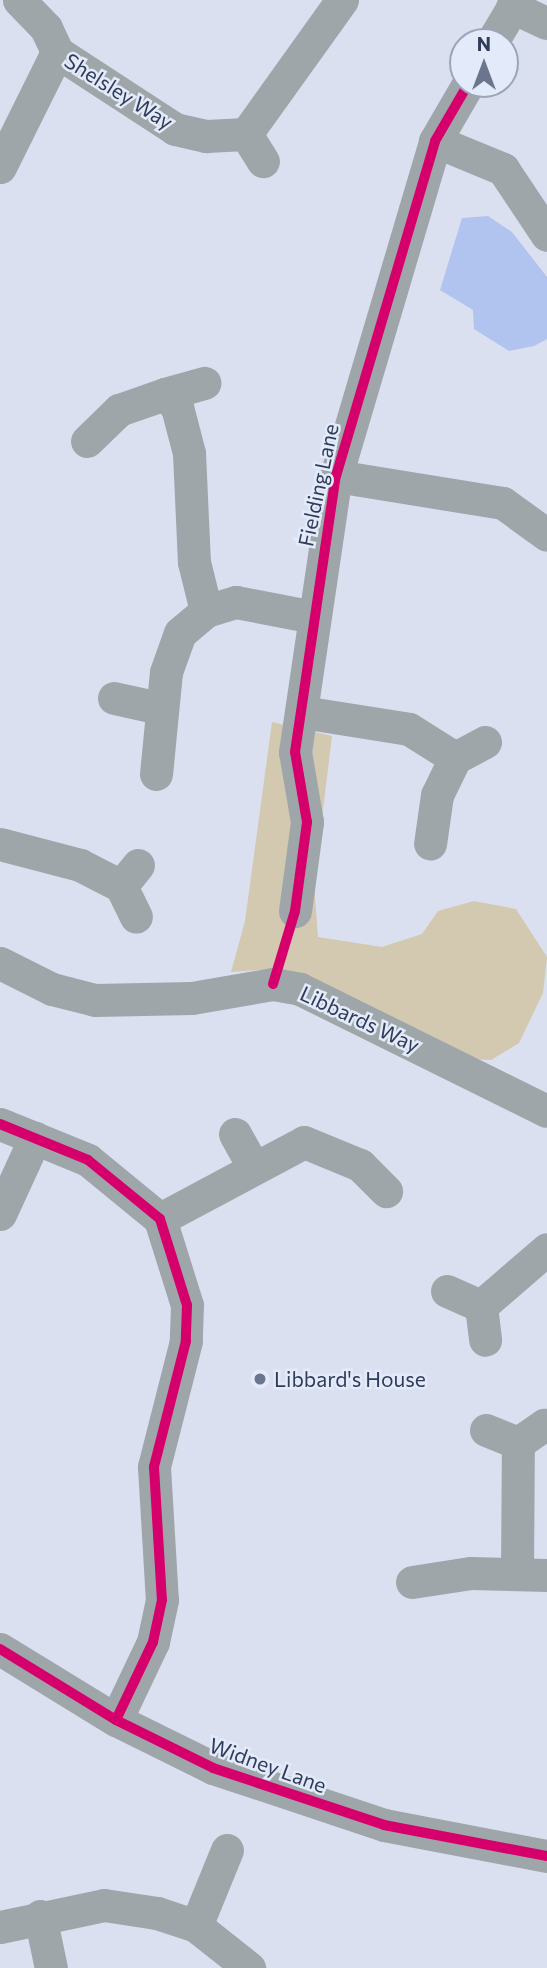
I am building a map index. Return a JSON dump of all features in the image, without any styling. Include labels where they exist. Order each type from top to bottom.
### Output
[{"type":"street","name":"Shelsley Way","points":[[19,0],[46,28],[57,52],[175,129],[206,136],[246,134]]},
{"type":"street","points":[[263,161],[246,134],[342,0]]},
{"type":"street","points":[[500,28],[514,3],[547,23]]},
{"type":"street","points":[[0,167],[57,52]]},
{"type":"street","name":"Fielding Lane","points":[[295,911],[307,822],[295,752],[336,476],[435,141],[460,98]]},
{"type":"street","points":[[435,141],[503,169],[547,235]]},
{"type":"street","points":[[87,441],[119,410],[204,383]]},
{"type":"street","points":[[165,394],[177,407],[189,453],[194,562],[206,611]]},
{"type":"street","points":[[336,476],[503,503],[547,535]]},
{"type":"street","points":[[156,774],[160,708],[180,633],[206,611],[236,602],[314,617]]},
{"type":"street","points":[[114,698],[160,708]]},
{"type":"street","points":[[302,712],[409,729],[455,758]]},
{"type":"street","points":[[430,844],[437,795],[455,758],[485,742]]},
{"type":"street","points":[[0,844],[130,876],[136,916]]},
{"type":"street","name":"Libbards Way","points":[[0,963],[52,989],[95,1000],[192,998],[273,984],[300,989],[547,1111]]},
{"type":"street","points":[[0,1124],[88,1160],[160,1219],[187,1305],[186,1341],[154,1466],[162,1600],[153,1642],[116,1720]]},
{"type":"street","points":[[235,1134],[252,1165]]},
{"type":"street","points":[[0,1214],[34,1138]]},
{"type":"street","points":[[160,1219],[283,1149],[317,1144],[359,1165],[386,1191]]},
{"type":"street","points":[[481,1306],[547,1250]]},
{"type":"street","points":[[447,1291],[481,1306]]},
{"type":"street","points":[[481,1306],[485,1340]]},
{"type":"street","points":[[412,1582],[532,1574],[531,1434],[486,1430]]},
{"type":"street","name":"Widney Lane","points":[[0,1649],[116,1720],[213,1768],[384,1825],[547,1856]]},
{"type":"street","points":[[196,1926],[227,1850]]},
{"type":"street","points":[[0,1927],[40,1916],[104,1905],[196,1926],[249,1968]]},
{"type":"street","points":[[40,1916],[51,1968]]},
{"type":"shaded area","points":[[272,722],[332,736],[314,883],[318,937],[382,947],[422,934],[438,911],[474,901],[516,909],[547,957],[543,993],[519,1043],[491,1060],[469,1059],[261,970],[231,972],[245,921]]},
{"type":"water","points":[[488,216],[512,232],[547,277],[547,339],[534,346],[509,351],[474,329],[473,310],[440,290],[462,218]]},
{"type":"cycle path","points":[[273,984],[295,911],[307,822],[295,752],[336,476],[435,141],[460,98]]},
{"type":"cycle path","points":[[0,1124],[88,1160],[160,1219],[187,1305],[186,1341],[154,1467],[162,1600],[153,1642],[116,1720]]},
{"type":"cycle path","points":[[0,1649],[116,1720],[213,1768],[384,1825],[547,1856]]},
{"type":"place","name":"Libbard's House","points":[[260,1379]]}]
